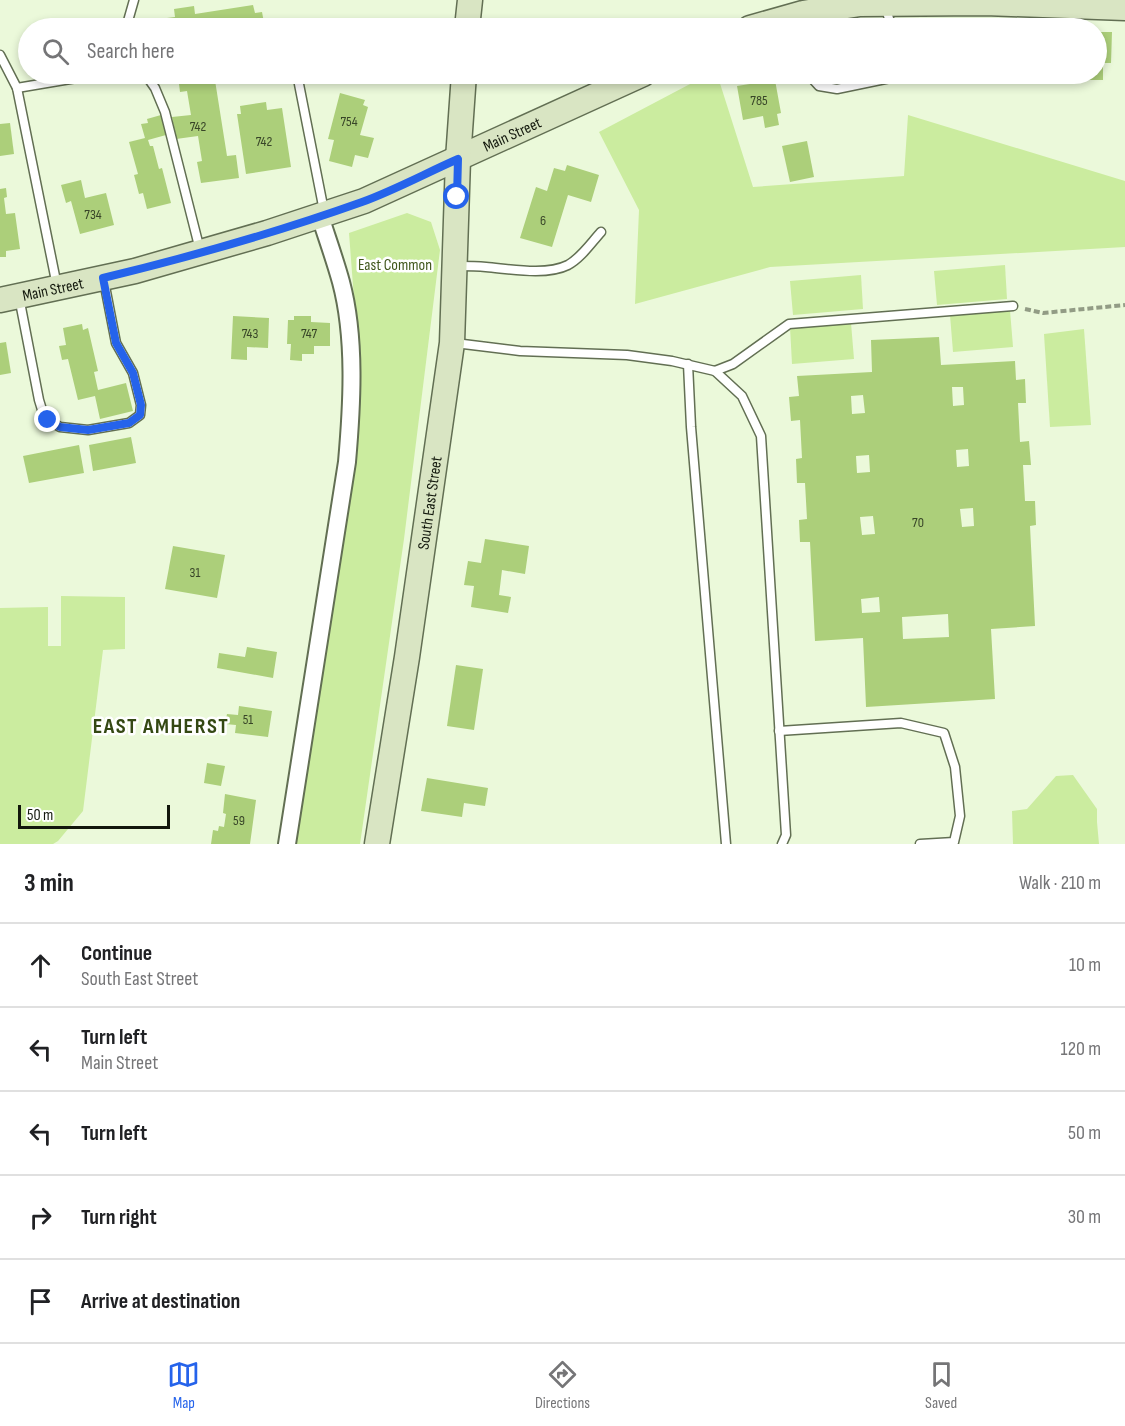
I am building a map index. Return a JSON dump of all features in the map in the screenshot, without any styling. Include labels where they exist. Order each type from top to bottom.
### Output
[{"type":"main road","points":[[468,18],[471,0]]},
{"type":"main road","points":[[804,18],[860,4],[941,1],[1125,8]]},
{"type":"main road","name":"South East Street","points":[[377,844],[407,657],[452,343],[458,159],[463,84]]},
{"type":"main road","name":"Main Street","points":[[10,298],[103,278],[200,252],[364,201],[621,84]]},
{"type":"street","points":[[287,844],[347,462],[351,422],[351,361],[346,309],[322,215]]},
{"type":"lane","points":[[129,18],[134,0]]},
{"type":"lane","points":[[884,3],[889,18]]},
{"type":"lane","points":[[0,55],[17,88],[57,287]]},
{"type":"lane","points":[[17,88],[41,84]]},
{"type":"lane","points":[[152,84],[165,112],[200,252]]},
{"type":"lane","points":[[299,84],[322,215]]},
{"type":"lane","points":[[817,84],[837,89],[861,84]]},
{"type":"lane","points":[[454,266],[554,270],[569,265],[579,257],[601,232]]},
{"type":"lane","points":[[10,298],[43,413],[48,420],[60,427],[88,430],[129,423],[140,415],[141,405],[133,373],[116,343],[103,278]]},
{"type":"lane","points":[[715,371],[733,364],[789,324],[1013,306]]},
{"type":"lane","points":[[452,343],[520,351],[627,355],[672,361],[715,371],[742,396],[761,436],[786,835],[782,844]]},
{"type":"lane","points":[[688,364],[692,439],[726,844]]},
{"type":"lane","points":[[779,731],[901,723],[944,733],[955,768],[960,816],[954,842],[920,844]]},
{"type":"path","points":[[1043,313],[1125,305]]},
{"type":"green space","points":[[690,84],[720,84],[753,187],[904,176],[908,115],[1125,181],[1125,247],[770,267],[635,304],[639,210],[599,132]]},
{"type":"green space","name":"East Common","points":[[407,213],[431,222],[440,250],[404,539],[360,844],[296,844],[332,600],[357,338],[349,233]]},
{"type":"green space","points":[[1005,265],[1007,299],[937,305],[934,271]]},
{"type":"green space","points":[[861,275],[863,309],[793,315],[790,281]]},
{"type":"green space","points":[[1010,310],[1013,347],[953,352],[950,315]]},
{"type":"green space","points":[[851,323],[854,359],[792,364],[790,327]]},
{"type":"green space","points":[[1084,329],[1091,425],[1050,427],[1044,334]]},
{"type":"green space","points":[[61,596],[125,597],[125,649],[103,650],[83,811],[53,844],[0,844],[0,608],[48,607],[48,646],[61,646]]},
{"type":"green space","points":[[1073,775],[1097,809],[1099,844],[1013,844],[1012,811],[1027,809],[1056,776]]},
{"type":"building","points":[[253,5],[255,13],[262,12],[263,18],[167,18],[175,17],[174,9],[194,6],[195,14]]},
{"type":"building","points":[[1107,32],[1112,32],[1111,63],[1107,63]]},
{"type":"building","points":[[179,84],[216,84],[227,156],[236,155],[239,178],[201,183],[197,162],[202,161],[198,136],[176,139],[172,117],[191,115],[187,91],[180,92]]},
{"type":"building","points":[[776,84],[781,113],[777,114],[779,125],[765,128],[763,116],[743,120],[737,86]]},
{"type":"building","points":[[340,93],[365,100],[363,105],[368,107],[360,135],[374,138],[368,158],[355,155],[352,167],[329,161],[334,140],[328,139]]},
{"type":"building","points":[[266,102],[267,110],[282,108],[291,167],[246,174],[237,114],[241,114],[240,106]]},
{"type":"building","points":[[161,115],[166,135],[148,140],[150,146],[153,146],[159,169],[162,168],[171,203],[147,209],[143,193],[139,194],[134,175],[138,174],[129,142],[145,138],[141,124],[148,123],[147,119]]},
{"type":"building","points":[[10,123],[14,154],[0,156],[0,124]]},
{"type":"building","points":[[807,141],[814,177],[790,182],[782,146]]},
{"type":"building","points":[[567,165],[599,175],[591,202],[568,195],[552,247],[520,238],[536,187],[547,191],[554,168],[565,171]]},
{"type":"building","points":[[81,180],[85,198],[106,193],[114,225],[80,234],[71,201],[66,203],[61,185]]},
{"type":"building","points":[[6,188],[7,197],[4,198],[6,214],[15,213],[20,249],[6,251],[6,257],[0,257],[0,189]]},
{"type":"building","points":[[233,316],[269,318],[268,348],[247,347],[247,360],[231,359]]},
{"type":"building","points":[[294,316],[311,316],[311,322],[330,323],[330,346],[314,346],[314,354],[302,354],[302,361],[290,360],[291,344],[287,344],[288,320],[294,320]]},
{"type":"building","points":[[82,324],[83,330],[88,328],[98,371],[94,372],[98,390],[126,383],[133,411],[100,419],[95,396],[78,400],[68,359],[62,360],[59,346],[66,345],[63,328]]},
{"type":"building","points":[[939,337],[941,365],[1015,361],[1016,380],[1025,379],[1026,403],[1018,403],[1020,442],[1029,441],[1031,465],[1023,465],[1025,501],[1035,501],[1036,525],[1030,526],[1035,626],[991,629],[995,699],[866,707],[863,638],[815,641],[810,542],[800,542],[799,520],[807,519],[805,483],[797,483],[796,459],[802,458],[800,420],[791,421],[789,397],[799,396],[797,376],[872,372],[871,340]],"holes":[[[952,387],[963,387],[964,405],[953,406]],[[863,395],[865,413],[852,414],[851,396]],[[968,449],[969,466],[957,467],[956,450]],[[869,455],[870,472],[857,473],[856,456]],[[973,508],[974,526],[962,527],[960,509]],[[873,516],[875,534],[862,535],[860,517]],[[879,597],[880,612],[862,613],[861,599]],[[948,614],[949,637],[903,639],[902,617]]]},
{"type":"building","points":[[6,342],[11,373],[0,375],[0,343]]},
{"type":"building","points":[[131,437],[136,463],[93,471],[89,445]]},
{"type":"building","points":[[79,445],[84,473],[29,483],[23,456]]},
{"type":"building","points":[[485,539],[529,546],[525,574],[502,570],[499,595],[511,597],[508,613],[471,607],[474,586],[464,585],[468,561],[481,563]]},
{"type":"building","points":[[173,546],[225,555],[217,598],[165,589]]},
{"type":"building","points":[[247,647],[277,652],[273,678],[217,668],[219,653],[245,657]]},
{"type":"building","points":[[456,665],[483,669],[474,730],[447,726]]},
{"type":"building","points":[[239,706],[272,711],[268,737],[235,733],[236,725],[225,724],[227,714],[238,715]]},
{"type":"building","points":[[207,763],[225,766],[221,786],[204,783]]},
{"type":"building","points":[[427,778],[488,788],[485,806],[464,803],[462,817],[421,811]]},
{"type":"building","points":[[225,794],[256,800],[250,844],[211,844],[213,830],[218,831],[219,826],[224,827]]},
{"type":"district","name":"EAST AMHERST","points":[[161,725]]},
{"type":"route","points":[[48,420],[60,427],[88,430],[129,423],[140,415],[141,405],[133,373],[116,343],[103,278],[267,233],[364,201],[458,159],[457,197]]}]
